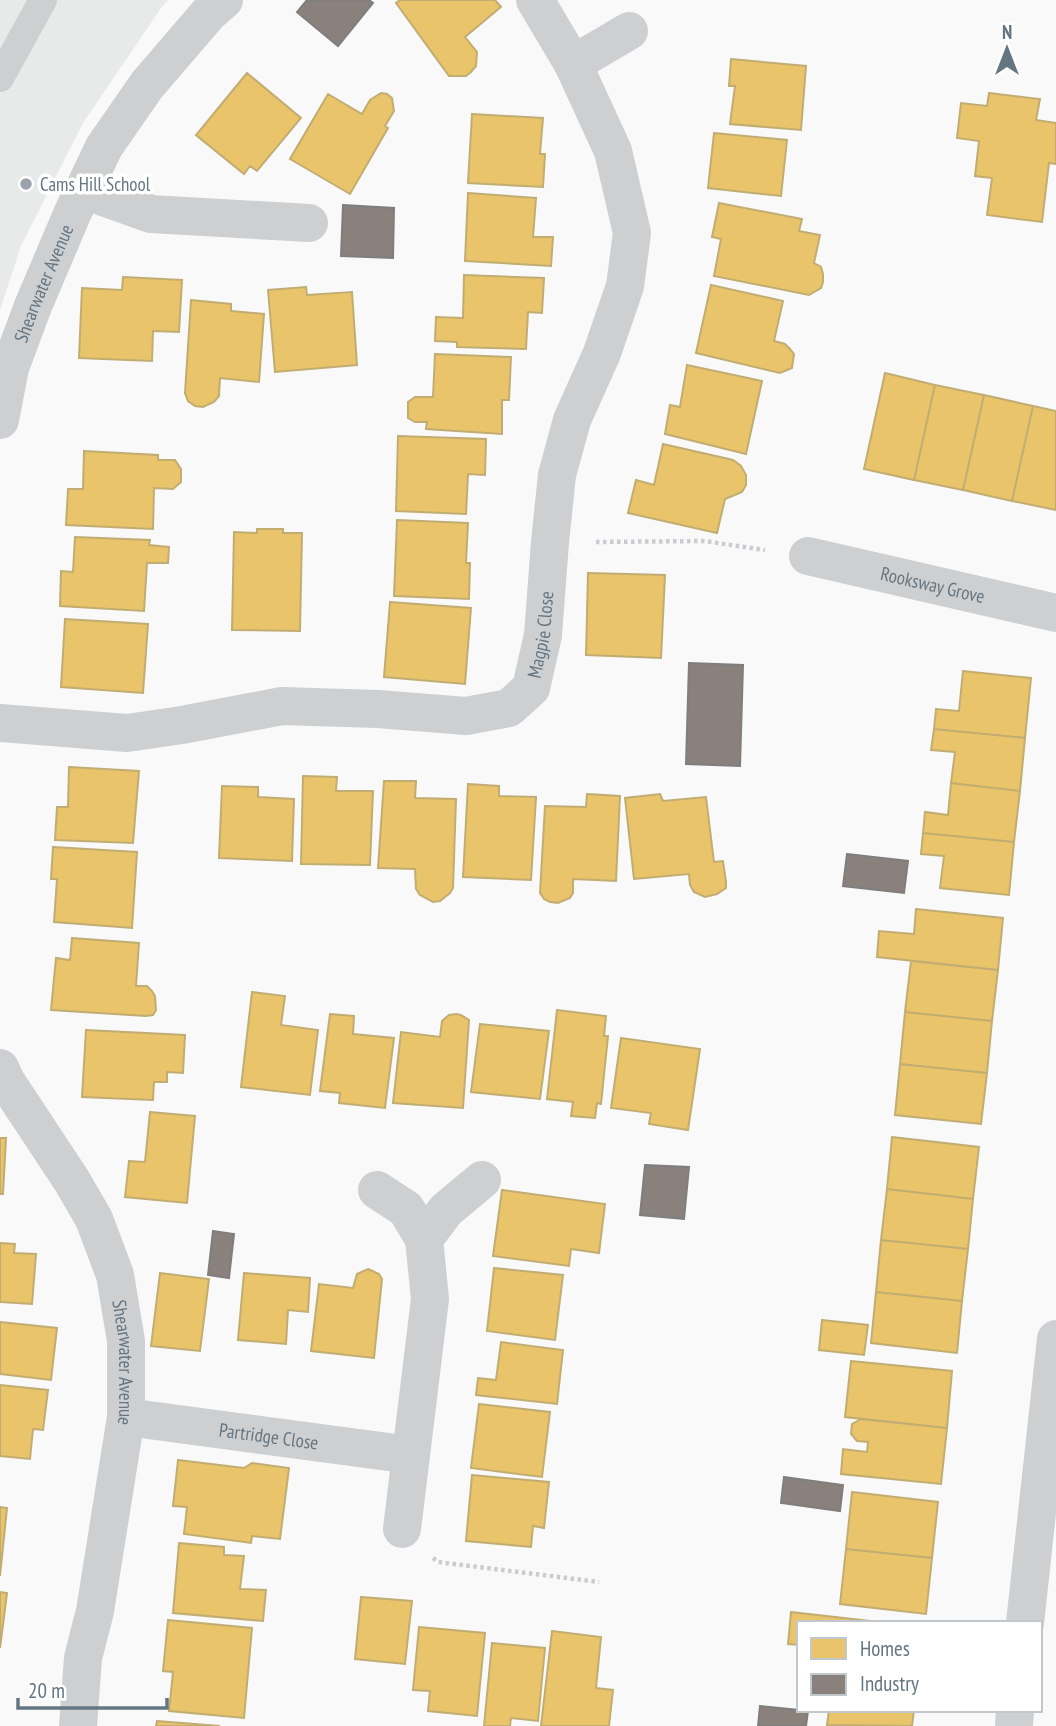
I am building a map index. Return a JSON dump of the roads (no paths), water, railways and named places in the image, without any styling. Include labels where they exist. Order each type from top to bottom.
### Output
[{"type":"street","name":"Shearwater Avenue","points":[[0,420],[4,378],[104,147],[148,85],[208,14],[224,0]]},
{"type":"street","name":"Magpie Close","points":[[0,723],[127,733],[282,706],[379,709],[466,716],[509,708],[531,688],[543,635],[557,475],[572,420],[602,353],[625,286],[632,233],[613,151],[573,64],[535,0]]},
{"type":"street","points":[[573,64],[629,31]]},
{"type":"street","points":[[84,190],[151,214],[309,223]]},
{"type":"street","name":"Rooksway Grove","points":[[808,556],[1056,614]]},
{"type":"street","name":"Shearwater Avenue","points":[[0,1068],[94,1220],[115,1275],[126,1341],[126,1417],[95,1611],[83,1658],[78,1726]]},
{"type":"street","points":[[424,1239],[446,1210],[482,1180]]},
{"type":"street","points":[[377,1191],[406,1209],[424,1239],[430,1299],[402,1529]]},
{"type":"street","points":[[1025,1621],[1056,1339]]},
{"type":"street","name":"Partridge Close","points":[[126,1417],[411,1455]]},
{"type":"lane","points":[[0,78],[43,0]]},
{"type":"place","name":"Cams Hill School","points":[[26,184]]}]
